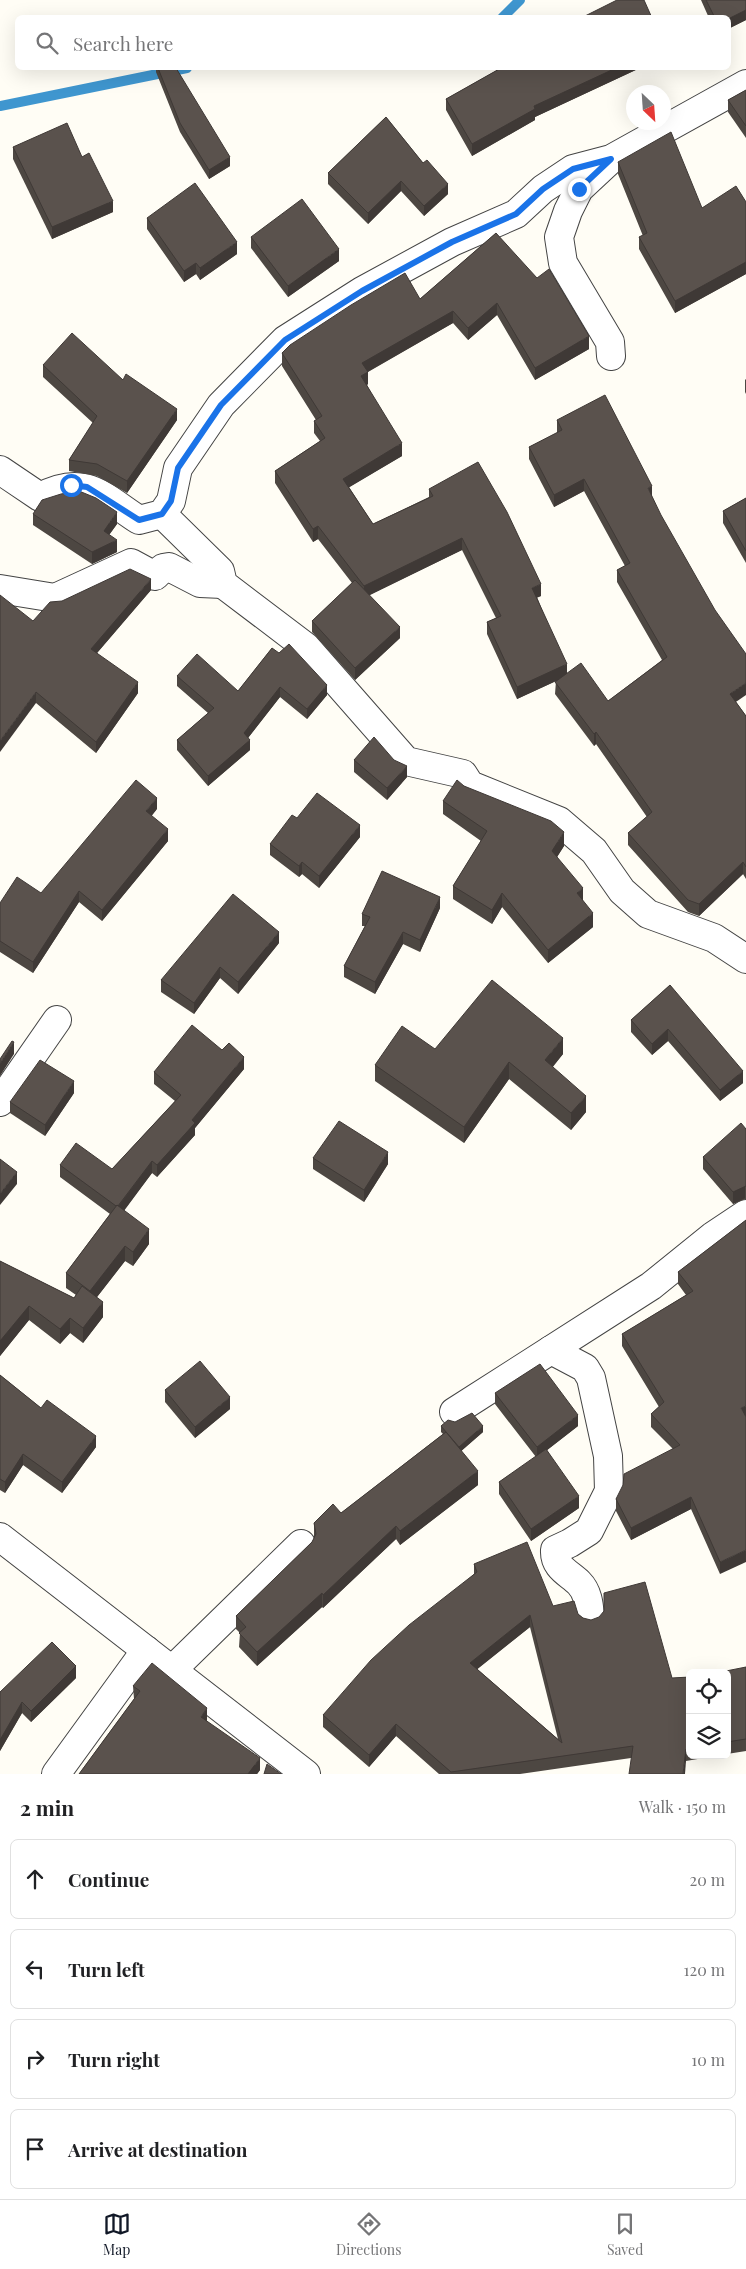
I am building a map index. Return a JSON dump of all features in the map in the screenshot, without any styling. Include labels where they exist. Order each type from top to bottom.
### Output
[{"type":"street","points":[[612,356],[610,342],[563,263],[560,237],[568,210],[579,189],[611,159],[746,84]]},
{"type":"street","points":[[0,470],[40,497],[71,485],[87,487],[139,520],[162,514],[171,501],[178,468],[221,405],[285,340],[362,291],[452,242],[516,214],[543,189],[573,169],[611,159]]},
{"type":"street","points":[[162,514],[220,571],[223,584]]},
{"type":"street","points":[[0,589],[55,598],[131,563],[155,576],[163,568],[169,567],[200,582],[223,584],[306,647],[406,761],[463,774],[470,785],[559,821],[594,851],[622,891],[648,914],[714,938],[746,959]]},
{"type":"street","points":[[0,1102],[57,1020]]},
{"type":"street","points":[[454,1412],[651,1286],[713,1236],[746,1214]]},
{"type":"street","points":[[551,1350],[585,1368],[590,1378],[608,1456],[609,1492],[589,1531],[555,1550],[558,1562],[565,1574],[580,1584],[589,1601],[590,1616]]},
{"type":"street","points":[[0,1537],[172,1670],[293,1770]]},
{"type":"street","points":[[172,1670],[301,1544]]},
{"type":"street","points":[[56,1774],[146,1650]]},
{"type":"building","points":[[617,0],[644,0],[651,15],[587,15]]},
{"type":"building","points":[[706,0],[746,0],[746,10],[731,18],[731,15],[714,15]]},
{"type":"building","points":[[159,70],[177,70],[230,157],[209,170],[180,123]]},
{"type":"building","points":[[497,70],[612,70],[534,106],[535,109],[472,144],[446,99]]},
{"type":"building","points":[[746,90],[746,126],[728,100]]},
{"type":"building","points":[[386,117],[423,163],[427,160],[448,184],[424,206],[401,181],[368,213],[328,173]]},
{"type":"building","points":[[67,123],[82,157],[89,153],[113,201],[52,227],[13,147]]},
{"type":"building","points":[[671,132],[702,208],[736,186],[746,202],[746,262],[675,301],[639,237],[647,233],[618,162]]},
{"type":"building","points":[[195,183],[237,242],[200,268],[196,263],[184,271],[147,218]]},
{"type":"building","points":[[302,199],[339,249],[288,286],[251,237]]},
{"type":"building","points":[[496,233],[537,278],[549,269],[589,336],[535,368],[497,303],[468,328],[453,311],[362,363],[368,372],[361,376],[402,443],[343,479],[373,524],[433,496],[429,489],[478,462],[507,512],[541,584],[532,588],[567,664],[517,687],[487,622],[501,616],[462,538],[364,586],[318,526],[313,529],[275,471],[325,438],[314,421],[322,416],[282,353],[290,345],[351,305],[405,273],[420,299]]},
{"type":"building","points":[[72,333],[123,380],[126,374],[177,409],[127,481],[97,464],[69,460],[97,416],[43,365]]},
{"type":"building","points":[[605,395],[652,486],[648,488],[661,515],[715,610],[746,654],[746,683],[730,694],[746,716],[746,867],[743,862],[699,904],[688,900],[628,833],[652,812],[596,732],[594,734],[555,682],[581,663],[608,701],[667,657],[617,570],[630,563],[584,479],[554,495],[529,447],[562,430],[557,420]]},
{"type":"building","points":[[79,491],[96,498],[117,512],[104,531],[117,540],[92,552],[33,514],[42,500]]},
{"type":"building","points":[[746,498],[746,551],[723,511]]},
{"type":"building","points":[[130,569],[151,579],[91,649],[138,682],[96,742],[36,692],[0,741],[0,595],[33,621],[50,602],[62,601]]},
{"type":"building","points":[[355,580],[400,627],[355,668],[312,621]]},
{"type":"building","points":[[289,644],[327,685],[307,709],[280,687],[244,733],[250,740],[208,776],[177,740],[214,708],[177,676],[197,654],[238,691],[272,648],[279,653]]},
{"type":"building","points":[[374,737],[394,760],[407,766],[387,788],[354,760]]},
{"type":"building","points":[[136,780],[157,798],[146,811],[168,829],[102,910],[79,891],[33,962],[0,941],[0,903],[17,877],[41,893]]},
{"type":"building","points":[[457,780],[464,786],[551,821],[564,832],[552,851],[583,888],[577,893],[593,913],[548,950],[502,893],[492,910],[453,886],[487,831],[443,801]]},
{"type":"building","points":[[317,793],[360,825],[319,876],[302,862],[299,866],[270,844],[292,815],[297,818]]},
{"type":"building","points":[[382,871],[440,897],[420,940],[403,932],[375,982],[344,966],[370,917],[362,914]]},
{"type":"building","points":[[233,894],[279,932],[238,982],[220,967],[194,1003],[161,980]]},
{"type":"building","points":[[492,980],[563,1038],[545,1060],[586,1096],[571,1113],[509,1062],[464,1127],[375,1065],[402,1026],[435,1049]]},
{"type":"building","points":[[670,985],[743,1071],[720,1090],[668,1029],[652,1044],[631,1020]]},
{"type":"building","points":[[192,1025],[222,1050],[229,1043],[244,1057],[192,1120],[195,1123],[157,1165],[152,1161],[118,1206],[116,1206],[60,1165],[76,1143],[112,1169],[181,1095],[154,1072]]},
{"type":"building","points":[[12,1041],[14,1042],[0,1064],[0,1059]]},
{"type":"building","points":[[40,1060],[74,1081],[45,1125],[10,1102]]},
{"type":"building","points":[[339,1121],[388,1152],[364,1190],[313,1158]]},
{"type":"building","points":[[741,1123],[746,1129],[746,1186],[733,1192],[703,1157]]},
{"type":"building","points":[[0,1159],[17,1172],[0,1194]]},
{"type":"building","points":[[117,1205],[149,1229],[133,1252],[125,1246],[90,1291],[66,1273]]},
{"type":"building","points":[[746,1220],[746,1406],[741,1408],[746,1417],[746,1550],[720,1562],[691,1497],[631,1528],[616,1499],[623,1485],[624,1474],[680,1445],[651,1414],[664,1402],[622,1334],[693,1291],[678,1272]]},
{"type":"building","points":[[0,1261],[74,1298],[82,1286],[103,1302],[83,1328],[70,1318],[60,1329],[29,1306],[0,1341]]},
{"type":"building","points":[[200,1361],[230,1397],[195,1427],[165,1390]]},
{"type":"building","points":[[540,1364],[578,1415],[537,1447],[495,1393]]},
{"type":"building","points":[[0,1375],[41,1408],[47,1400],[96,1436],[62,1482],[23,1454],[5,1482],[0,1479]]},
{"type":"building","points":[[472,1413],[483,1426],[459,1447],[441,1426],[448,1420],[455,1422]]},
{"type":"building","points":[[446,1432],[478,1471],[400,1531],[396,1526],[323,1595],[322,1593],[257,1652],[239,1633],[246,1627],[236,1616],[312,1542],[316,1534],[314,1523],[333,1504],[341,1513]]},
{"type":"building","points":[[546,1449],[579,1496],[531,1529],[499,1482]]},
{"type":"building","points":[[527,1542],[553,1606],[574,1601],[578,1614],[583,1618],[591,1620],[599,1617],[604,1611],[604,1593],[645,1582],[672,1678],[686,1677],[686,1749],[683,1774],[629,1774],[633,1746],[451,1772],[396,1724],[369,1755],[323,1715],[371,1660],[409,1625],[477,1572],[474,1564]],"holes":[[[530,1615],[562,1743],[470,1663]]]},
{"type":"building","points":[[52,1642],[76,1666],[31,1711],[22,1702],[0,1740],[0,1692]]},
{"type":"building","points":[[152,1663],[207,1708],[201,1717],[260,1758],[248,1774],[79,1774],[140,1691],[133,1686]]},
{"type":"building","points":[[746,1667],[746,1739],[731,1741],[731,1714],[731,1670]]},
{"type":"building","points":[[267,1764],[281,1774],[264,1774]]},
{"type":"waterway","points":[[505,15],[520,0]]},
{"type":"waterway","points":[[0,106],[177,70]]},
{"type":"route","points":[[71,485],[87,487],[139,520],[162,514],[171,501],[178,468],[221,405],[285,340],[362,291],[452,242],[516,214],[543,189],[573,169],[611,159],[579,189]]}]
